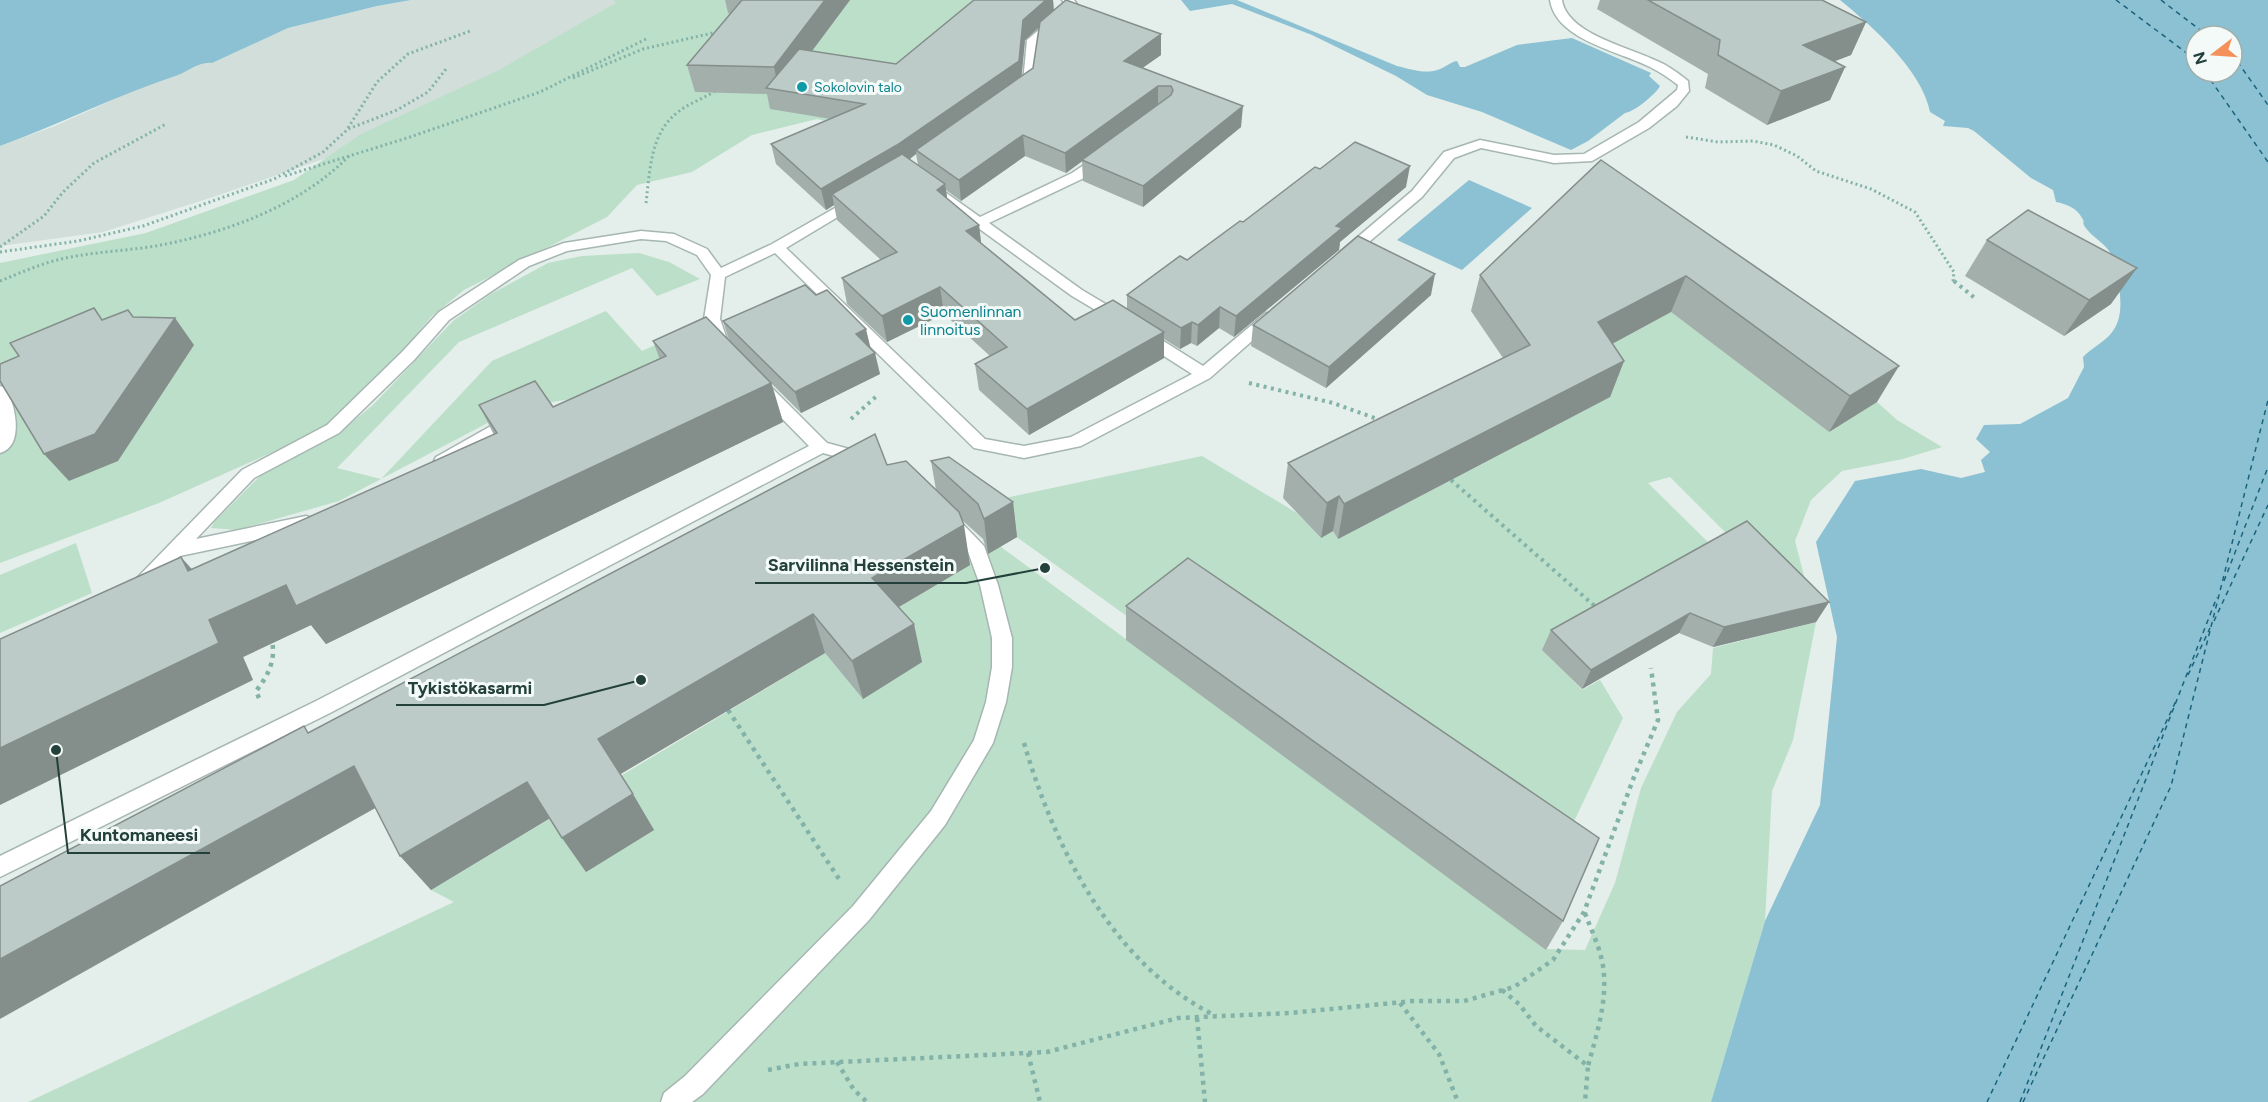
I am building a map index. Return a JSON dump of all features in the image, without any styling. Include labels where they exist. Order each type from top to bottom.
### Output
[{"type":"lane","points":[[1010,97],[1029,84],[1033,40],[1073,7],[1068,0]]},
{"type":"lane","points":[[1337,261],[1417,194],[1449,155],[1480,144],[1554,159],[1587,158],[1644,125],[1672,103],[1683,91],[1684,84],[1660,66],[1582,32],[1567,22],[1558,12],[1556,0]]},
{"type":"lane","points":[[980,222],[1077,176],[1112,150]]},
{"type":"lane","points":[[925,184],[1077,293],[1204,374]]},
{"type":"lane","points":[[718,275],[777,247],[866,194]]},
{"type":"lane","points":[[133,593],[248,474],[333,429],[408,356],[444,316],[524,263],[564,247],[641,235],[669,237],[702,252],[718,275],[712,319],[716,349],[742,368],[820,447],[878,462]]},
{"type":"lane","points":[[777,247],[980,444],[1024,452],[1075,442],[1204,374],[1284,306]]},
{"type":"lane","points":[[0,392],[8,410],[5,441],[0,447]]},
{"type":"lane","points":[[428,470],[509,420],[528,416]]},
{"type":"lane","points":[[0,867],[323,707],[820,447]]},
{"type":"lane","points":[[673,1102],[694,1085],[861,913],[938,818],[983,743],[996,702],[1002,667],[1002,638],[989,585],[975,546],[933,506]]},
{"type":"lane","points":[[176,550],[321,519]]},
{"type":"path","points":[[0,252],[78,241],[143,226],[274,179],[540,92],[643,49],[723,30]]},
{"type":"path","points":[[274,179],[323,152],[348,129],[377,81],[408,54],[470,31]]},
{"type":"path","points":[[540,92],[648,38]]},
{"type":"path","points":[[348,129],[397,110],[428,92],[446,69]]},
{"type":"path","points":[[641,235],[656,139],[663,126],[678,111],[708,96],[722,85]]},
{"type":"path","points":[[0,248],[44,216],[63,192],[94,163],[166,124]]},
{"type":"path","points":[[1644,125],[1671,135],[1718,142],[1754,141],[1774,145],[1797,156],[1816,171],[1871,189],[1915,212],[1939,252],[1950,264],[1954,272],[1953,280],[1976,299]]},
{"type":"path","points":[[0,281],[48,263],[170,243],[236,222],[274,208],[316,187],[338,171],[350,155]]},
{"type":"path","points":[[820,447],[890,384],[907,374]]},
{"type":"path","points":[[1204,374],[1333,403],[1380,420],[1388,426]]},
{"type":"path","points":[[1451,480],[1605,615]]},
{"type":"path","points":[[256,691],[270,674],[274,645],[272,636]]},
{"type":"path","points":[[764,1071],[799,1064],[1047,1052],[1178,1018],[1290,1013],[1400,1003],[1464,1001],[1514,987],[1553,960],[1584,912],[1634,777],[1658,720],[1651,668]]},
{"type":"path","points":[[728,710],[861,913]]},
{"type":"path","points":[[1021,733],[1029,764],[1053,825],[1100,908],[1143,963],[1180,996],[1217,1016]]},
{"type":"path","points":[[1584,912],[1603,964],[1605,985],[1603,1007],[1588,1066],[1585,1102]]},
{"type":"path","points":[[1502,990],[1519,1005],[1536,1026],[1588,1066]]},
{"type":"path","points":[[1400,1003],[1440,1054],[1458,1102]]},
{"type":"path","points":[[1197,1018],[1205,1102]]},
{"type":"path","points":[[1028,1053],[1040,1102]]},
{"type":"path","points":[[837,1062],[854,1090],[867,1102]]},
{"type":"shaded area","points":[[411,0],[723,0],[533,87],[210,198],[103,232],[0,246],[0,146],[55,126],[148,84],[180,74],[206,62],[212,63],[288,28]]},
{"type":"green space","points":[[614,0],[986,0],[837,124],[817,119],[752,135],[692,172],[637,185],[607,217],[464,290],[431,317],[398,357],[322,430],[159,503],[0,563],[0,263],[146,233],[294,180],[361,134],[499,70],[616,3]]},
{"type":"green space","points":[[639,253],[669,262],[700,279],[657,296],[632,268],[459,342],[337,468],[381,479],[339,501],[237,530],[211,528],[215,521],[269,467],[341,431],[373,405],[453,321],[491,294],[548,263],[582,256]]},
{"type":"green space","points":[[606,311],[642,351],[688,330],[702,346],[602,394],[516,408],[381,479],[492,361]]},
{"type":"green space","points":[[1671,312],[1829,432],[1877,402],[1897,420],[1942,447],[1903,459],[1842,471],[1811,500],[1795,541],[1816,622],[1793,740],[1772,791],[1765,921],[1711,1102],[28,1102],[454,902],[431,890],[825,653],[863,698],[882,617],[964,568],[997,544],[1546,949],[1585,950],[1615,883],[1641,788],[1677,712],[1711,674],[1713,648],[1815,622],[1670,477],[1648,483],[1781,614],[1543,650],[1582,690],[1600,680],[1623,718],[1559,853],[1142,627],[972,505],[1202,456],[1297,513],[1321,538],[1333,531],[1338,539],[1610,397],[1586,358]]},
{"type":"green space","points":[[76,543],[92,593],[0,633],[0,575]]},
{"type":"water","points":[[0,0],[411,0],[288,28],[212,63],[199,65],[0,146]]},
{"type":"water","points":[[1181,0],[1237,0],[1397,66],[1413,70],[1435,71],[1457,61],[1460,67],[1465,67],[1517,45],[1572,38],[1651,73],[1649,76],[1660,86],[1639,106],[1571,150],[1482,112],[1427,95],[1396,76],[1312,35],[1232,4],[1190,11]]},
{"type":"water","points":[[1840,0],[2268,0],[2268,1102],[1711,1102],[1765,921],[1820,805],[1837,637],[1816,542],[1855,481],[1921,469],[1961,478],[1985,472],[1981,460],[1990,452],[1976,439],[1984,425],[2020,424],[2068,398],[2084,367],[2083,357],[2109,336],[2117,324],[2120,311],[2118,276],[2114,260],[2105,247],[2085,227],[2077,212],[2067,205],[2056,202],[2053,190],[2031,178],[1974,131],[1968,128],[1943,126],[1945,121],[1930,112],[1917,80],[1880,36]]},
{"type":"water","points":[[1469,180],[1532,208],[1462,270],[1397,240]]},
{"type":"building","points":[[742,0],[825,0],[774,67],[687,65]]},
{"type":"building","points":[[974,0],[1046,0],[1023,20],[1019,61],[897,145],[821,189],[771,144],[865,104],[766,88],[799,49],[896,64]]},
{"type":"building","points":[[1066,0],[1161,34],[1124,61],[1243,106],[1143,186],[1082,160],[1171,95],[1173,90],[1171,86],[1158,86],[1065,153],[1023,135],[959,180],[916,150],[1033,68],[1040,22]]},
{"type":"building","points":[[1648,0],[1822,0],[1866,22],[1803,45],[1845,67],[1781,91],[1718,55],[1720,40]]},
{"type":"building","points":[[1355,142],[1410,166],[1336,226],[1342,228],[1236,316],[1220,307],[1198,325],[1192,322],[1181,328],[1127,295],[1180,256],[1187,260],[1240,221],[1243,222],[1315,167],[1320,169]]},
{"type":"building","points":[[902,154],[945,184],[937,190],[979,225],[966,231],[1075,320],[1113,300],[1164,332],[1027,409],[975,364],[1007,347],[940,287],[882,316],[842,278],[897,252],[832,194]]},
{"type":"building","points":[[1601,160],[1899,366],[1850,396],[1686,276],[1598,322],[1624,361],[1344,504],[1339,496],[1327,503],[1288,463],[1530,345],[1480,275]]},
{"type":"building","points":[[2028,210],[2137,268],[2089,300],[1987,240]]},
{"type":"building","points":[[1358,236],[1435,274],[1329,367],[1253,325]]},
{"type":"building","points":[[805,285],[816,295],[827,290],[866,329],[856,334],[875,353],[795,392],[723,321]]},
{"type":"building","points":[[94,308],[102,320],[128,310],[133,317],[175,318],[95,434],[44,454],[0,381],[0,364],[19,356],[10,343]]},
{"type":"building","points":[[706,317],[771,383],[296,606],[286,585],[209,620],[219,643],[0,748],[0,639],[181,557],[188,571],[497,433],[479,405],[535,381],[553,407],[666,356],[653,341]]},
{"type":"building","points":[[875,434],[887,465],[906,461],[959,512],[964,525],[872,578],[914,624],[852,661],[813,614],[598,739],[633,794],[562,838],[527,782],[400,856],[354,766],[0,959],[0,886],[304,726],[308,733]]},
{"type":"building","points":[[949,457],[1013,502],[984,519],[978,504],[931,461]]},
{"type":"building","points":[[1747,521],[1829,602],[1724,627],[1690,613],[1591,670],[1551,630]]},
{"type":"building","points":[[1188,558],[1599,838],[1563,921],[1126,606]]},
{"type":"ferry route","points":[[2116,0],[2184,51]]},
{"type":"ferry route","points":[[2161,0],[2192,24]]},
{"type":"ferry route","points":[[2244,71],[2268,105]]},
{"type":"ferry route","points":[[2213,84],[2268,162]]},
{"type":"ferry route","points":[[2023,1102],[2171,786],[2268,400]]},
{"type":"ferry route","points":[[2224,581],[2268,467]]},
{"type":"ferry route","points":[[2214,621],[2268,505]]},
{"type":"ferry route","points":[[2020,1102],[2217,597]]},
{"type":"ferry route","points":[[2188,675],[2210,628]]},
{"type":"ferry route","points":[[1987,1102],[2176,701]]},
{"type":"place","name":"Sokolovin talo","points":[[802,87]]},
{"type":"place","name":"Suomenlinnan linnoitus","points":[[908,320]]},
{"type":"place","name":"Sarvilinna Hessenstein","points":[[1045,568]]},
{"type":"place","name":"Tykistökasarmi","points":[[641,680]]},
{"type":"place","name":"Kuntomaneesi","points":[[56,750]]}]
